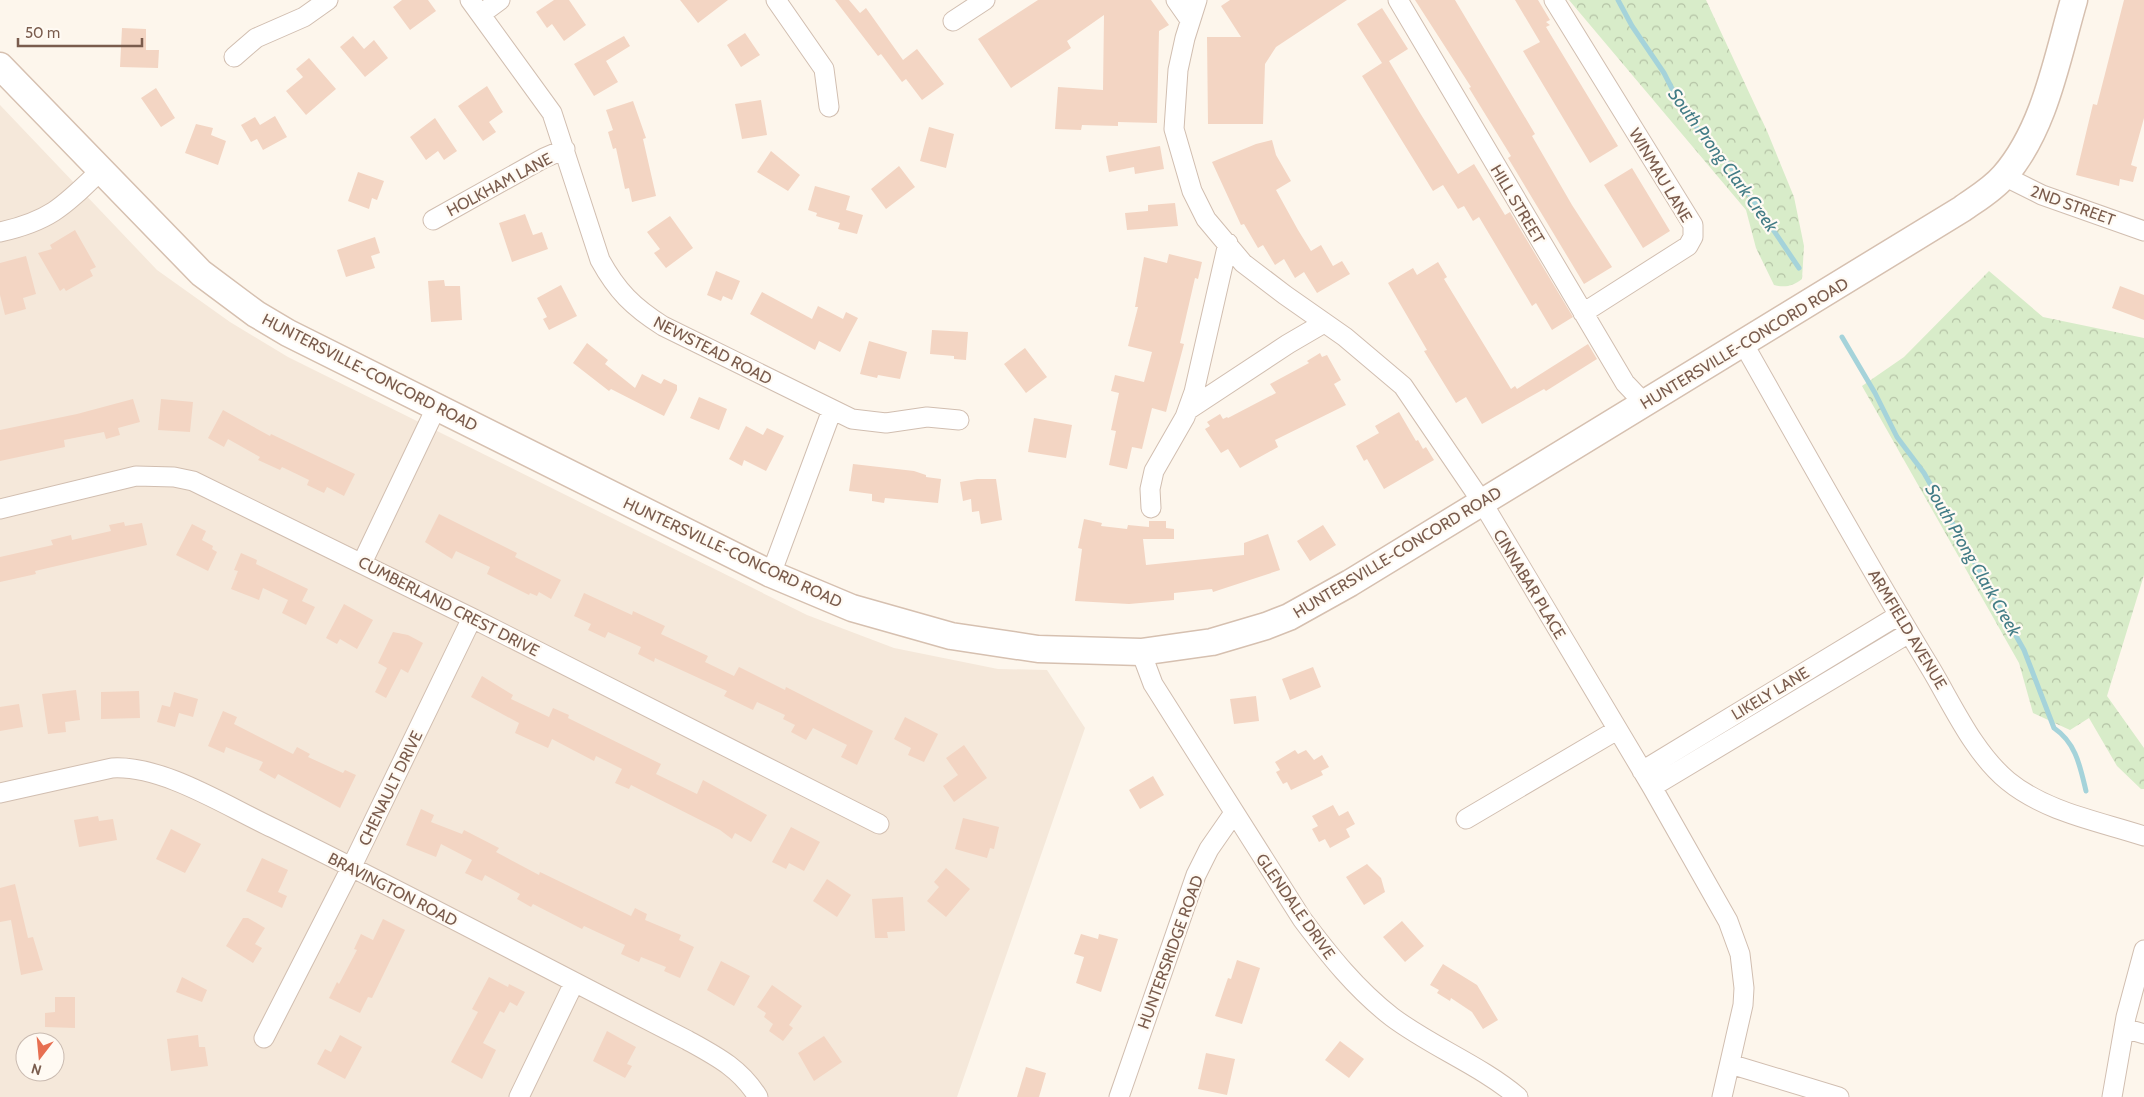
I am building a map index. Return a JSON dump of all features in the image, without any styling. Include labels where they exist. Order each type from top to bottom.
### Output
[{"type":"main road","name":"HUNTERSVILLE-CONCORD ROAD","points":[[0,66],[100,172],[201,273],[256,314],[288,333],[771,574],[852,608],[911,627],[951,636],[1038,649],[1141,652],[1236,636],[1289,617],[1350,583],[1962,209],[2004,176],[2027,140],[2041,110],[2074,0]]},
{"type":"street","points":[[234,57],[256,38],[304,17],[328,0]]},
{"type":"street","points":[[476,7],[500,0]]},
{"type":"street","points":[[776,0],[824,69],[829,107]]},
{"type":"street","points":[[953,21],[986,0]]},
{"type":"street","points":[[1176,0],[1190,20]]},
{"type":"street","name":"CINNABAR PLACE","points":[[1197,0],[1190,20],[1178,70],[1174,129],[1192,191],[1206,219],[1243,263],[1379,363],[1404,386],[1482,502],[1647,779],[1720,906],[1735,937],[1740,954],[1744,988],[1740,1022],[1722,1097]]},
{"type":"street","name":"HILL STREET","points":[[1398,0],[1625,383],[1644,403]]},
{"type":"street","name":"WINMAU LANE","points":[[1554,0],[1692,225],[1693,238],[1688,246],[1583,313]]},
{"type":"street","name":"NEWSTEAD ROAD","points":[[476,7],[552,113],[600,260],[621,294],[639,310],[663,326],[832,410],[864,422],[886,423],[927,416],[959,420]]},
{"type":"street","name":"HOLKHAM LANE","points":[[433,220],[544,158],[565,149]]},
{"type":"street","points":[[0,232],[29,226],[61,209],[100,172]]},
{"type":"street","name":"2ND STREET","points":[[2004,176],[2042,195],[2144,231]]},
{"type":"street","points":[[1150,508],[1150,488],[1154,471],[1188,410],[1228,243]]},
{"type":"street","points":[[1188,410],[1288,344],[1324,323]]},
{"type":"street","name":"ARMFIELD AVENUE","points":[[1743,343],[1909,633],[1984,755],[2006,780],[2048,806],[2144,836]]},
{"type":"street","points":[[362,563],[437,406]]},
{"type":"street","points":[[771,574],[832,410]]},
{"type":"street","name":"CUMBERLAND CREST DRIVE","points":[[0,508],[136,476],[174,477],[193,481],[362,563],[879,824]]},
{"type":"street","name":"LIKELY LANE","points":[[1647,779],[1899,615]]},
{"type":"street","name":"CHENAULT DRIVE","points":[[264,1038],[352,866],[472,618]]},
{"type":"street","name":"LIKELY LANE","points":[[1647,779],[1909,633]]},
{"type":"street","name":"GLENDALE DRIVE","points":[[1141,652],[1153,684],[1302,919],[1355,984],[1393,1018],[1426,1040],[1476,1067],[1518,1097]]},
{"type":"street","points":[[1466,819],[1617,730]]},
{"type":"street","name":"BRAVINGTON ROAD","points":[[0,793],[94,771],[129,767],[169,778],[352,866],[729,1063],[742,1075],[758,1097]]},
{"type":"street","name":"HUNTERSRIDGE ROAD","points":[[1119,1097],[1196,875],[1209,848],[1234,813]]},
{"type":"street","points":[[2112,1097],[2124,1028],[2144,950]]},
{"type":"street","points":[[519,1097],[574,983]]},
{"type":"street","points":[[2124,1028],[2144,1034]]},
{"type":"street","points":[[1730,1064],[1839,1097]]},
{"type":"shaded area","points":[[0,105],[157,270],[230,322],[288,357],[807,615],[894,648],[998,669],[1047,670],[1085,728],[957,1097],[0,1097]]},
{"type":"green space","points":[[1569,0],[1706,0],[1767,131],[1794,197],[1804,246],[1802,279],[1789,286],[1774,285],[1756,248],[1746,210]]},
{"type":"green space","points":[[1989,271],[2043,317],[2144,338],[2144,575],[2107,696],[2144,748],[2144,789],[2141,789],[2117,766],[2089,718],[2070,730],[2033,713],[2019,663],[1862,386],[1904,357]]},
{"type":"building","points":[[402,0],[428,0],[436,11],[410,30],[393,7]]},
{"type":"building","points":[[554,0],[569,0],[586,25],[564,41],[552,24],[547,28],[536,12]]},
{"type":"building","points":[[680,0],[728,0],[698,23]]},
{"type":"building","points":[[835,0],[849,0],[860,13],[866,8],[903,60],[917,49],[944,84],[922,100],[906,79],[902,82],[881,54],[878,56]]},
{"type":"building","points":[[1038,0],[1151,0],[1169,25],[1159,31],[1157,123],[1118,122],[1118,126],[1082,125],[1081,130],[1055,129],[1058,87],[1103,90],[1104,15],[1067,41],[1071,48],[1011,88],[978,39]]},
{"type":"building","points":[[1230,0],[1347,0],[1276,47],[1265,64],[1263,124],[1208,124],[1207,37],[1241,37],[1221,6]]},
{"type":"building","points":[[1415,0],[1455,0],[1535,134],[1532,136],[1572,205],[1612,267],[1584,284],[1508,158],[1511,156],[1469,88],[1471,87]]},
{"type":"building","points":[[1515,0],[1538,0],[1550,20],[1546,22],[1550,25],[1546,27],[1618,146],[1590,163],[1523,51],[1540,42]]},
{"type":"building","points":[[2124,0],[2144,0],[2144,118],[2131,165],[2137,167],[2133,182],[2120,179],[2119,186],[2076,175],[2093,104],[2097,105]]},
{"type":"building","points":[[1382,8],[1408,49],[1389,61],[1420,113],[1458,174],[1474,164],[1505,215],[1510,212],[1573,317],[1552,330],[1536,303],[1532,306],[1479,217],[1473,221],[1464,206],[1458,209],[1443,185],[1433,191],[1362,76],[1382,63],[1357,24]]},
{"type":"building","points":[[122,28],[146,29],[146,50],[159,50],[158,68],[120,67]]},
{"type":"building","points":[[745,33],[760,55],[741,67],[727,45]]},
{"type":"building","points":[[353,36],[364,49],[374,40],[388,58],[365,77],[340,47]]},
{"type":"building","points":[[624,36],[630,46],[606,61],[618,82],[594,96],[574,64]]},
{"type":"building","points":[[309,58],[336,89],[306,115],[286,91],[303,77],[296,69]]},
{"type":"building","points":[[487,86],[503,112],[489,122],[496,132],[483,141],[458,106]]},
{"type":"building","points":[[156,88],[175,118],[161,127],[141,98]]},
{"type":"building","points":[[761,100],[767,135],[742,139],[735,104]]},
{"type":"building","points":[[633,101],[646,138],[643,139],[656,196],[632,202],[629,188],[625,189],[616,148],[613,149],[608,132],[613,130],[606,110]]},
{"type":"building","points":[[275,116],[287,137],[263,150],[257,139],[251,142],[241,125],[255,117],[260,125]]},
{"type":"building","points":[[435,118],[457,151],[444,160],[438,151],[426,160],[410,137]]},
{"type":"building","points":[[196,124],[213,128],[211,135],[226,141],[218,165],[185,153]]},
{"type":"building","points":[[929,127],[954,134],[946,168],[920,161]]},
{"type":"building","points":[[1272,140],[1276,155],[1291,181],[1276,190],[1298,230],[1311,251],[1321,245],[1333,266],[1342,261],[1350,274],[1317,293],[1304,272],[1295,278],[1284,259],[1275,265],[1263,245],[1258,248],[1244,224],[1241,225],[1212,162],[1256,144]]},
{"type":"building","points":[[1160,146],[1164,169],[1135,174],[1134,167],[1109,172],[1106,156]]},
{"type":"building","points":[[771,151],[800,175],[788,191],[757,172]]},
{"type":"building","points":[[899,166],[915,187],[886,209],[871,189]]},
{"type":"building","points":[[1632,168],[1670,231],[1643,248],[1604,185]]},
{"type":"building","points":[[358,172],[384,181],[377,200],[372,198],[369,209],[348,201]]},
{"type":"building","points":[[815,186],[850,196],[846,210],[863,215],[857,234],[838,229],[840,223],[816,216],[817,213],[808,210]]},
{"type":"building","points":[[1175,203],[1178,226],[1127,230],[1125,213],[1148,211],[1148,205]]},
{"type":"building","points":[[525,214],[533,235],[542,232],[548,249],[512,262],[499,223]]},
{"type":"building","points":[[670,216],[693,248],[666,268],[654,253],[660,249],[647,232]]},
{"type":"building","points":[[75,230],[96,267],[90,270],[93,276],[66,291],[64,288],[60,291],[38,253],[52,249],[50,245]]},
{"type":"building","points":[[375,237],[380,253],[371,256],[375,268],[346,277],[337,250]]},
{"type":"building","points":[[1169,254],[1202,262],[1198,279],[1195,278],[1180,343],[1184,344],[1166,412],[1152,408],[1142,449],[1132,447],[1127,469],[1109,465],[1116,431],[1111,430],[1119,393],[1111,391],[1115,375],[1144,382],[1152,352],[1128,346],[1138,307],[1135,307],[1144,257],[1167,263]]},
{"type":"building","points":[[26,256],[36,294],[23,298],[26,309],[5,315],[0,295],[0,263]]},
{"type":"building","points":[[1438,262],[1447,277],[1444,279],[1511,389],[1515,386],[1517,389],[1588,344],[1597,359],[1546,391],[1544,389],[1482,424],[1466,397],[1456,403],[1424,351],[1427,350],[1388,283],[1413,268],[1417,275]]},
{"type":"building","points":[[716,271],[740,281],[732,300],[723,296],[721,301],[707,295]]},
{"type":"building","points":[[444,280],[445,286],[460,286],[462,320],[431,322],[428,281]]},
{"type":"building","points":[[561,285],[577,316],[549,330],[543,319],[547,317],[537,298]]},
{"type":"building","points":[[2120,286],[2144,295],[2144,320],[2112,308]]},
{"type":"building","points":[[762,292],[812,319],[818,306],[843,319],[846,312],[858,318],[840,352],[819,341],[815,350],[750,314]]},
{"type":"building","points":[[932,330],[968,332],[966,360],[954,359],[954,356],[930,354]]},
{"type":"building","points":[[869,341],[907,352],[900,379],[878,375],[877,378],[860,374]]},
{"type":"building","points":[[587,343],[608,360],[605,364],[635,388],[642,374],[661,384],[664,379],[677,385],[677,390],[664,416],[611,389],[609,391],[573,363]]},
{"type":"building","points":[[1025,348],[1047,377],[1026,393],[1004,364]]},
{"type":"building","points":[[1320,353],[1322,357],[1327,355],[1341,380],[1334,384],[1346,405],[1275,440],[1278,447],[1240,468],[1228,449],[1221,453],[1205,429],[1210,426],[1207,422],[1220,414],[1223,419],[1228,418],[1276,393],[1270,384],[1309,363],[1307,361]]},
{"type":"building","points":[[699,397],[727,409],[719,430],[690,418]]},
{"type":"building","points":[[133,399],[140,422],[118,428],[120,435],[106,439],[104,432],[64,440],[65,447],[0,461],[0,430],[77,414]]},
{"type":"building","points":[[161,399],[193,402],[190,432],[158,430]]},
{"type":"building","points":[[223,410],[270,436],[271,434],[355,474],[344,496],[327,487],[324,493],[307,485],[309,480],[282,467],[280,470],[258,460],[260,457],[228,439],[224,447],[208,438]]},
{"type":"building","points":[[1399,412],[1416,441],[1418,440],[1423,449],[1426,447],[1434,460],[1384,489],[1367,459],[1364,461],[1356,446],[1379,433],[1375,426]]},
{"type":"building","points":[[1034,418],[1072,425],[1066,458],[1028,452]]},
{"type":"building","points":[[746,426],[763,435],[767,428],[784,436],[766,471],[744,460],[742,466],[729,459]]},
{"type":"building","points":[[853,464],[914,471],[926,475],[926,477],[941,479],[938,503],[885,498],[884,503],[872,501],[872,494],[849,491]]},
{"type":"building","points":[[977,479],[996,479],[1002,520],[981,524],[979,511],[972,512],[971,499],[963,501],[960,482]]},
{"type":"building","points":[[439,514],[517,553],[515,557],[561,580],[551,599],[539,592],[537,596],[530,593],[529,595],[487,574],[490,567],[456,551],[452,559],[425,542]]},
{"type":"building","points":[[1084,519],[1102,523],[1101,526],[1127,529],[1128,525],[1149,527],[1149,521],[1166,521],[1166,528],[1174,529],[1174,539],[1143,539],[1146,565],[1244,555],[1244,543],[1268,534],[1280,570],[1213,592],[1212,589],[1174,593],[1174,600],[1129,604],[1075,601],[1082,549],[1078,548]]},
{"type":"building","points":[[124,522],[125,526],[142,523],[147,545],[35,571],[36,574],[0,582],[0,557],[53,545],[51,540],[71,535],[72,540],[111,531],[109,525]]},
{"type":"building","points":[[192,524],[206,531],[202,540],[213,546],[212,549],[217,552],[208,571],[176,555]]},
{"type":"building","points":[[1323,525],[1336,545],[1310,561],[1297,541]]},
{"type":"building","points":[[241,553],[257,560],[256,564],[308,589],[302,601],[315,607],[306,625],[282,613],[288,600],[263,588],[259,600],[231,589],[238,571],[234,570]]},
{"type":"building","points":[[584,593],[632,615],[633,611],[665,626],[661,634],[708,656],[705,662],[734,676],[739,667],[785,690],[786,687],[873,731],[857,765],[841,757],[847,745],[813,728],[806,740],[791,732],[795,725],[783,719],[785,715],[757,702],[753,710],[724,696],[727,691],[655,658],[654,662],[638,654],[641,647],[608,632],[605,638],[588,630],[591,624],[574,616]]},
{"type":"building","points":[[344,604],[373,620],[357,649],[340,639],[337,644],[326,638]]},
{"type":"building","points":[[393,632],[408,635],[423,643],[408,673],[401,669],[386,698],[375,692],[387,668],[378,663]]},
{"type":"building","points":[[1313,667],[1321,687],[1290,700],[1282,679]]},
{"type":"building","points":[[482,676],[513,695],[511,699],[549,717],[553,708],[569,715],[568,718],[661,764],[656,774],[697,794],[703,780],[767,815],[751,842],[735,833],[732,839],[720,830],[631,785],[629,789],[615,783],[622,769],[596,756],[594,761],[552,739],[548,748],[515,733],[519,723],[471,697]]},
{"type":"building","points":[[76,690],[80,720],[65,722],[66,732],[48,734],[42,694]]},
{"type":"building","points":[[139,691],[140,718],[101,719],[101,692]]},
{"type":"building","points":[[174,692],[198,699],[193,717],[179,713],[175,727],[157,722],[162,705],[170,707]]},
{"type":"building","points":[[1256,696],[1259,721],[1234,724],[1230,699]]},
{"type":"building","points":[[19,704],[23,727],[0,731],[0,707]]},
{"type":"building","points":[[223,711],[237,717],[234,724],[293,754],[297,747],[310,754],[308,757],[343,773],[345,770],[356,775],[340,808],[278,774],[275,779],[259,770],[263,762],[226,747],[224,753],[208,746]]},
{"type":"building","points":[[905,717],[938,734],[924,762],[908,755],[911,748],[894,739]]},
{"type":"building","points":[[964,745],[987,778],[954,802],[943,786],[958,775],[946,758]]},
{"type":"building","points":[[1295,750],[1298,754],[1306,750],[1314,760],[1322,755],[1329,767],[1321,771],[1323,775],[1291,790],[1287,782],[1283,784],[1276,772],[1280,770],[1275,762]]},
{"type":"building","points":[[1153,776],[1164,795],[1140,809],[1129,790]]},
{"type":"building","points":[[1333,805],[1339,816],[1348,811],[1355,824],[1346,829],[1350,837],[1330,848],[1325,839],[1319,842],[1312,829],[1318,826],[1312,816]]},
{"type":"building","points":[[421,809],[434,815],[431,822],[462,834],[464,830],[499,848],[496,852],[539,875],[540,872],[631,916],[635,908],[647,914],[645,920],[681,935],[679,940],[694,947],[680,978],[664,971],[666,967],[641,957],[639,962],[621,954],[625,945],[584,926],[582,929],[533,904],[531,907],[517,899],[520,894],[485,875],[482,881],[465,873],[472,860],[441,844],[436,857],[406,845]]},
{"type":"building","points":[[98,816],[99,821],[113,819],[117,840],[79,847],[74,820]]},
{"type":"building","points":[[963,818],[999,827],[994,849],[990,848],[987,858],[955,849]]},
{"type":"building","points":[[791,827],[820,842],[804,871],[789,863],[786,869],[772,862]]},
{"type":"building","points":[[171,829],[201,844],[185,873],[156,859]]},
{"type":"building","points":[[262,858],[288,870],[278,892],[287,896],[282,908],[246,891]]},
{"type":"building","points":[[1367,864],[1381,878],[1385,892],[1364,905],[1346,877]]},
{"type":"building","points":[[946,868],[970,889],[946,917],[927,901],[939,887],[934,882]]},
{"type":"building","points":[[827,879],[851,895],[837,917],[813,901]]},
{"type":"building","points":[[15,884],[28,938],[33,937],[43,970],[21,975],[11,920],[0,922],[0,888]]},
{"type":"building","points":[[903,897],[905,931],[887,932],[888,938],[875,938],[872,899]]},
{"type":"building","points":[[243,918],[248,918],[265,928],[255,944],[262,948],[253,963],[226,946]]},
{"type":"building","points":[[383,919],[405,930],[372,998],[368,997],[360,1013],[329,998],[337,982],[339,984],[357,950],[354,949],[361,934],[373,940]]},
{"type":"building","points":[[1402,921],[1424,946],[1405,962],[1383,937]]},
{"type":"building","points":[[1081,934],[1098,939],[1099,934],[1118,939],[1101,992],[1076,983],[1084,957],[1074,954]]},
{"type":"building","points":[[1237,960],[1260,968],[1242,1024],[1215,1016],[1228,978],[1231,979]]},
{"type":"building","points":[[721,961],[750,976],[734,1006],[707,990]]},
{"type":"building","points":[[1443,964],[1477,985],[1498,1020],[1483,1029],[1472,1012],[1451,998],[1450,1001],[1437,993],[1439,990],[1430,985]]},
{"type":"building","points":[[182,977],[207,990],[202,1002],[176,992]]},
{"type":"building","points":[[489,977],[508,987],[509,984],[525,992],[517,1006],[510,1002],[504,1013],[500,1011],[483,1043],[496,1050],[482,1079],[451,1062],[478,1012],[472,1009]]},
{"type":"building","points":[[772,985],[802,1006],[789,1025],[793,1028],[783,1041],[769,1031],[773,1024],[764,1017],[766,1013],[757,1007]]},
{"type":"building","points":[[55,997],[75,997],[75,1028],[45,1027],[45,1013],[55,1012]]},
{"type":"building","points":[[607,1031],[636,1047],[627,1064],[632,1066],[625,1078],[593,1061]]},
{"type":"building","points":[[198,1035],[199,1047],[205,1047],[208,1066],[171,1071],[167,1039]]},
{"type":"building","points":[[340,1035],[362,1047],[345,1079],[317,1064],[325,1049],[331,1052]]},
{"type":"building","points":[[824,1036],[842,1062],[814,1081],[798,1053]]},
{"type":"building","points":[[1340,1041],[1364,1059],[1349,1078],[1325,1060]]},
{"type":"building","points":[[1206,1053],[1235,1059],[1227,1095],[1198,1089]]},
{"type":"building","points":[[1026,1067],[1046,1073],[1039,1097],[1017,1097]]},
{"type":"waterway","name":"South Prong Clark Creek","points":[[1618,0],[1632,26],[1664,73],[1685,114],[1730,166],[1799,268]]},
{"type":"waterway","name":"South Prong Clark Creek","points":[[1842,337],[1875,393],[1897,437],[1924,473],[2024,650],[2054,728],[2067,741],[2076,756],[2086,791]]}]
